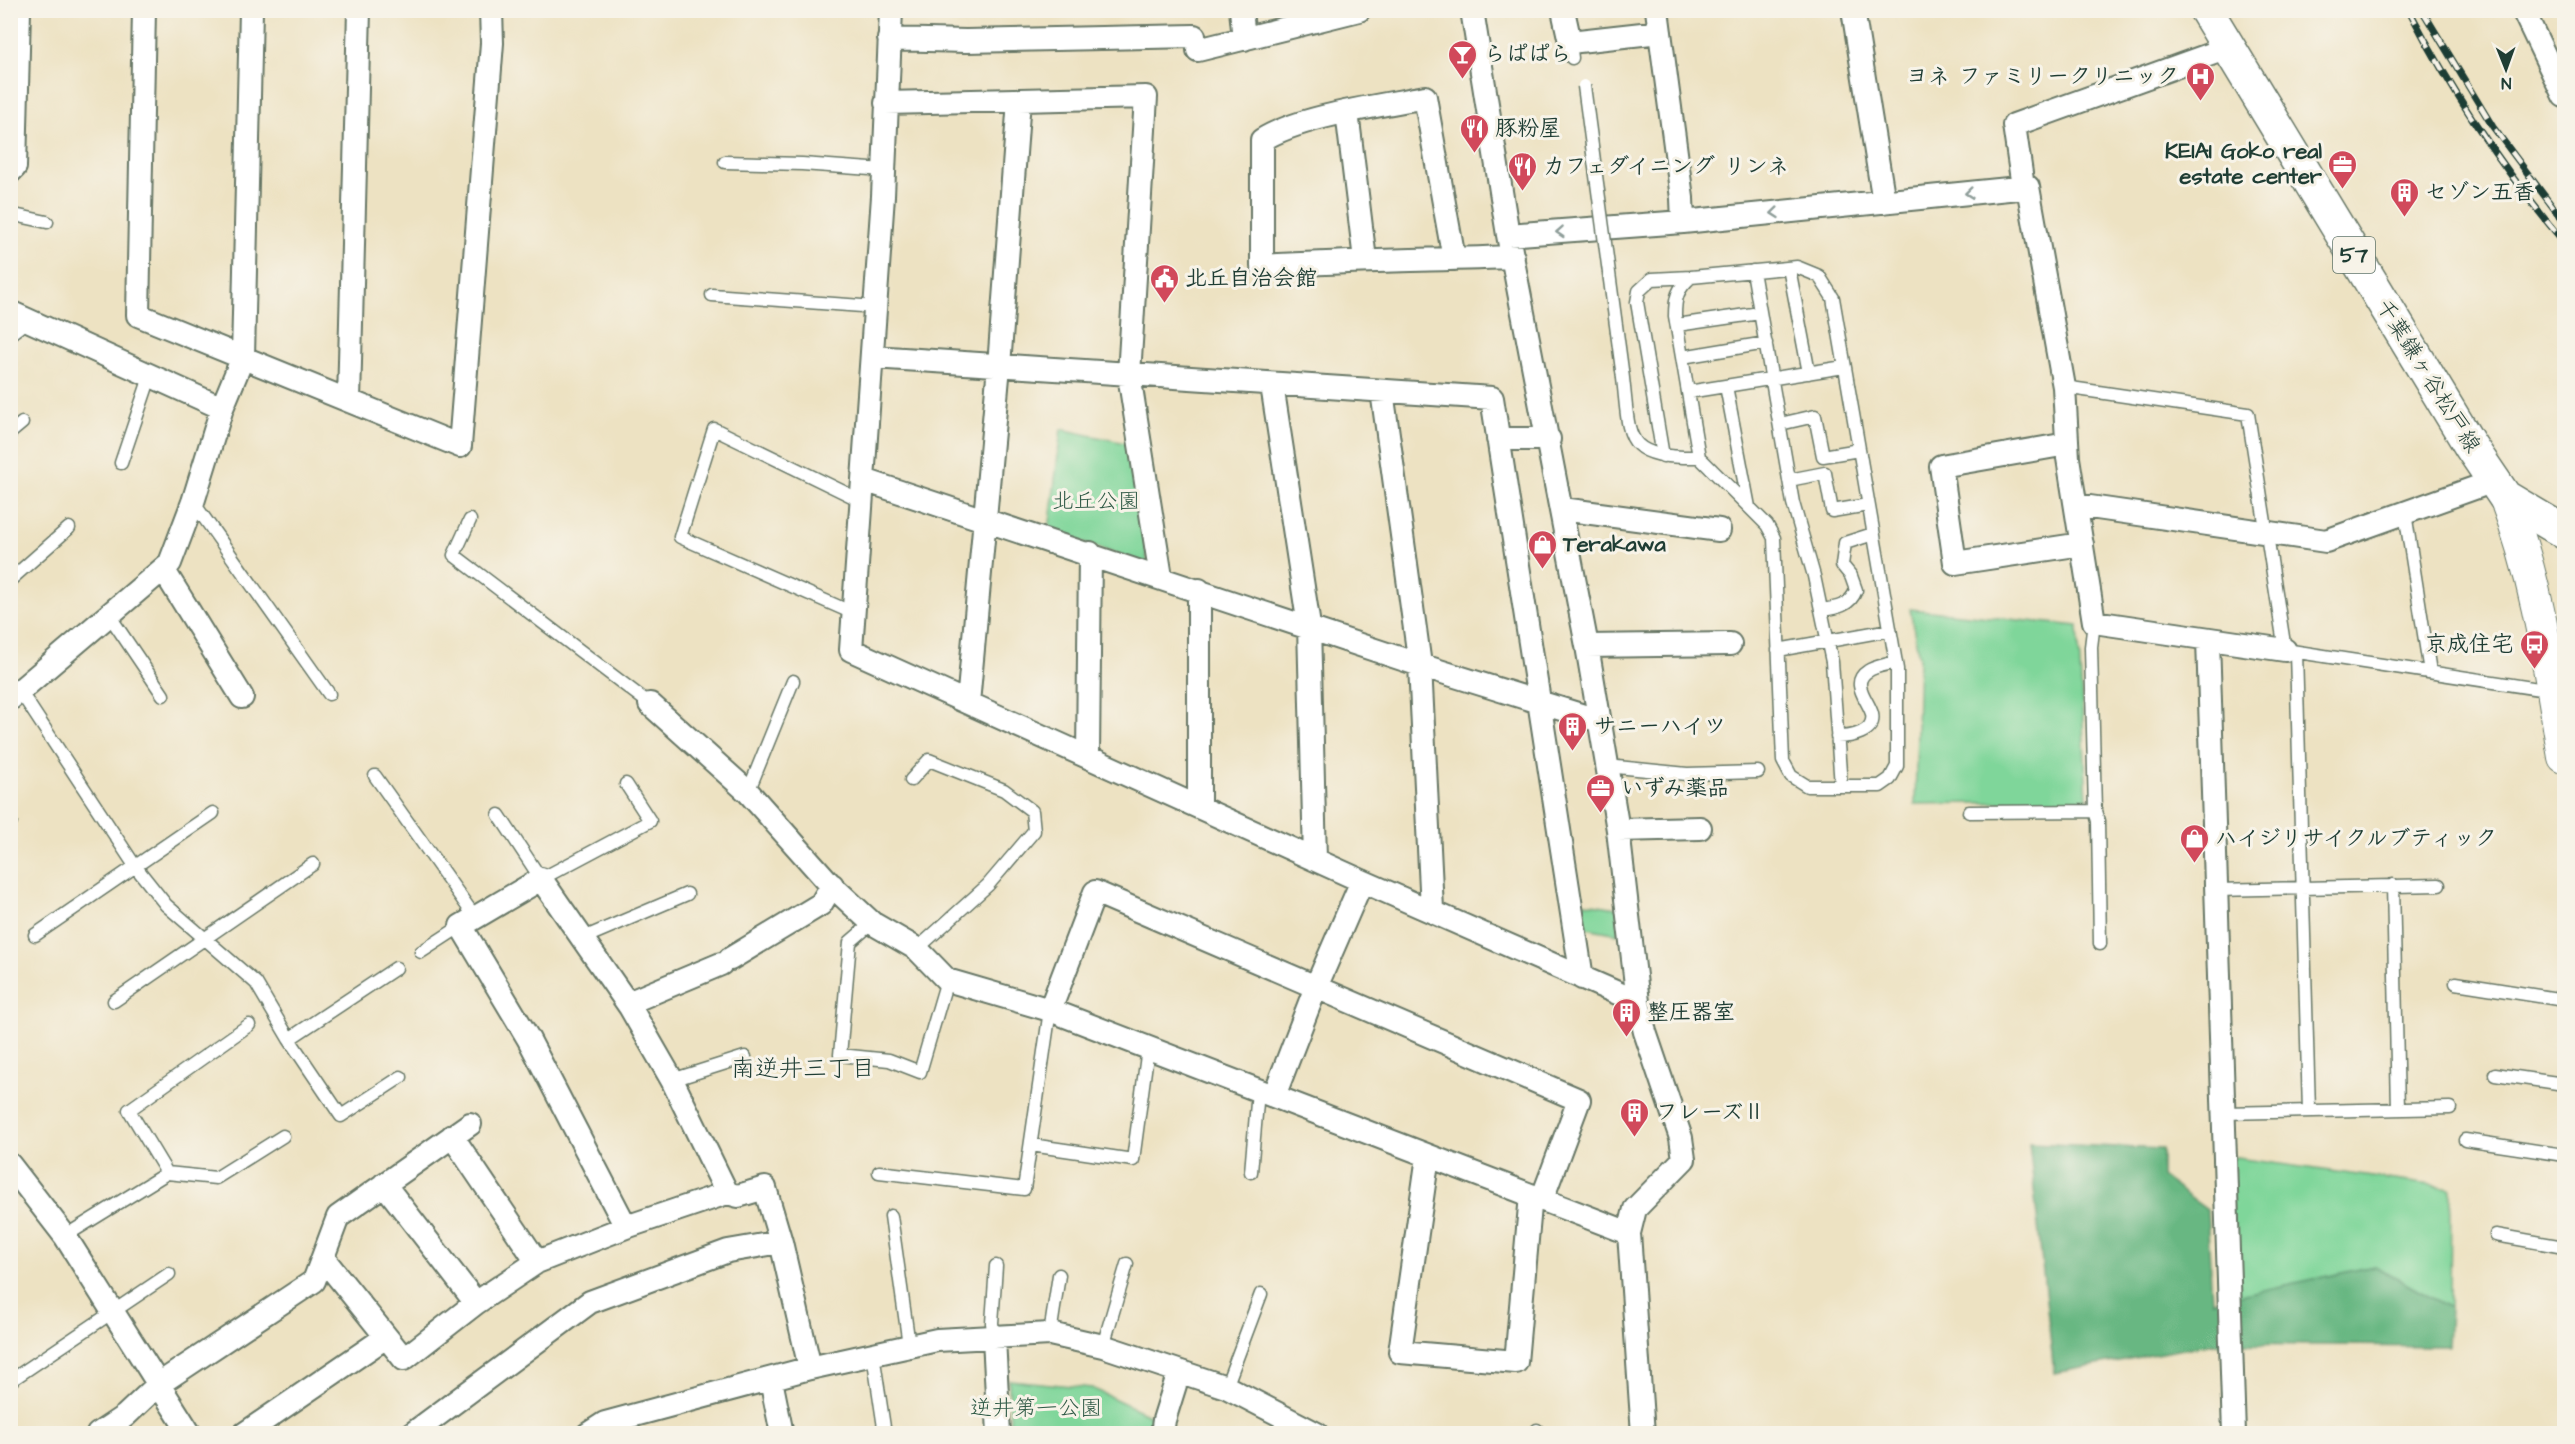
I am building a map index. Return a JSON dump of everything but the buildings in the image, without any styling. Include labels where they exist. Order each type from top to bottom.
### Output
[{"type":"main road","name":"千葉鎌ヶ谷松戸線","points":[[2206,10],[2499,489],[2565,532]]},
{"type":"street","points":[[10,172],[15,167],[19,10]]},
{"type":"street","points":[[144,10],[138,315],[460,446],[492,43],[491,10]]},
{"type":"street","points":[[15,695],[170,563],[193,502],[222,408],[243,357],[251,10]]},
{"type":"street","points":[[349,401],[359,10]]},
{"type":"street","points":[[891,10],[873,357],[851,650],[1638,1002]]},
{"type":"street","points":[[1241,10],[1244,39]]},
{"type":"street","points":[[889,39],[1196,43],[1244,39],[1359,10]]},
{"type":"street","points":[[1472,10],[1511,246],[1549,439],[1600,721],[1618,830],[1638,1002],[1645,1032],[1681,1138],[1684,1159],[1635,1209],[1629,1233],[1643,1434]]},
{"type":"street","points":[[1563,10],[1571,50],[1659,21],[1682,198],[1683,222]]},
{"type":"street","points":[[1853,10],[1884,202]]},
{"type":"street","points":[[2523,10],[2565,96]]},
{"type":"street","points":[[2229,48],[2014,125],[2064,387],[2067,444],[2094,622],[2290,651]]},
{"type":"street","points":[[886,104],[1146,97],[1129,375],[1161,577]]},
{"type":"street","points":[[1454,259],[1425,97],[1347,112],[1276,131],[1262,140],[1262,266],[1365,260],[1454,259],[1511,246],[1683,222],[2025,187]]},
{"type":"street","points":[[969,703],[983,518],[999,366],[1019,100]]},
{"type":"street","points":[[1347,112],[1365,260]]},
{"type":"street","points":[[19,316],[222,408]]},
{"type":"street","points":[[873,357],[1492,398],[1582,978]]},
{"type":"street","points":[[1272,385],[1309,626],[1315,859]]},
{"type":"street","points":[[1382,391],[1420,665],[1432,909]]},
{"type":"street","points":[[1497,439],[1549,439]]},
{"type":"street","points":[[2067,444],[1941,466],[1955,563],[2082,544]]},
{"type":"street","points":[[2076,505],[2326,541],[2405,513],[2499,489],[2532,579],[2559,691],[2565,757]]},
{"type":"street","points":[[863,490],[983,518],[1420,665],[1600,721]]},
{"type":"street","points":[[1562,509],[1719,530]]},
{"type":"street","points":[[1088,756],[1090,554]]},
{"type":"street","points":[[162,569],[242,698]]},
{"type":"street","points":[[1199,590],[1199,807]]},
{"type":"street","points":[[2208,639],[2234,1434]]},
{"type":"street","points":[[1587,646],[1731,644]]},
{"type":"street","points":[[650,704],[748,792],[832,885],[872,923],[917,949],[947,980],[1050,1010],[1629,1233]]},
{"type":"street","points":[[1618,830],[1700,828]]},
{"type":"street","points":[[626,1227],[468,922],[541,879],[628,1003],[672,1080],[727,1193]]},
{"type":"street","points":[[1266,1093],[1316,987],[1362,880]]},
{"type":"street","points":[[628,1003],[725,961],[821,904],[832,885]]},
{"type":"street","points":[[1050,1010],[1095,892],[1579,1100],[1537,1197],[1516,1362],[1400,1352],[1428,1156]]},
{"type":"street","points":[[98,1434],[125,1416],[159,1384],[314,1281],[338,1217],[461,1130],[537,1262]]},
{"type":"street","points":[[10,1165],[65,1236],[190,1434]]},
{"type":"street","points":[[384,1184],[476,1303]]},
{"type":"street","points":[[323,1258],[404,1359],[476,1303],[537,1262],[626,1227],[727,1193],[738,1196],[765,1188],[781,1242],[810,1368]]},
{"type":"street","points":[[412,1434],[590,1302],[728,1251],[781,1242]]},
{"type":"street","points":[[588,1434],[605,1423],[810,1368],[909,1345],[937,1340],[1050,1334],[1103,1346],[1226,1387],[1317,1434]]},
{"type":"street","points":[[244,1434],[386,1337]]},
{"type":"street","points":[[994,1338],[999,1434]]},
{"type":"street","points":[[1162,1434],[1179,1372]]},
{"type":"street","points":[[771,1380],[782,1434]]},
{"type":"lane","points":[[1584,86],[1631,437],[1641,450],[1663,456],[1699,457]]},
{"type":"lane","points":[[725,162],[884,170]]},
{"type":"lane","points":[[10,214],[47,222]]},
{"type":"lane","points":[[1663,456],[1637,302],[1639,291],[1652,279],[1797,267],[1819,276],[1833,298],[1895,662],[1897,766],[1890,779],[1880,786],[1807,786],[1791,776],[1783,761],[1774,538],[1767,525],[1699,457],[1677,325],[1675,298],[1682,284],[1691,277]]},
{"type":"lane","points":[[1789,268],[1809,373]]},
{"type":"lane","points":[[1753,271],[1789,480],[1832,662],[1841,786]]},
{"type":"lane","points":[[711,295],[876,307]]},
{"type":"lane","points":[[1677,325],[1760,313]]},
{"type":"lane","points":[[10,334],[19,316]]},
{"type":"lane","points":[[1682,357],[1766,343]]},
{"type":"lane","points":[[1688,392],[1844,367]]},
{"type":"lane","points":[[121,463],[150,377]]},
{"type":"lane","points":[[1726,386],[1749,507]]},
{"type":"lane","points":[[2064,387],[2248,414],[2290,651],[2302,888],[2309,1111]]},
{"type":"lane","points":[[1780,424],[1815,416],[1823,456],[1859,450]]},
{"type":"lane","points":[[10,433],[22,423]]},
{"type":"lane","points":[[853,613],[680,537],[714,429],[863,490]]},
{"type":"lane","points":[[1789,480],[1825,473],[1832,511],[1868,505]]},
{"type":"lane","points":[[193,502],[329,694]]},
{"type":"lane","points":[[2405,513],[2430,672]]},
{"type":"lane","points":[[470,520],[454,555],[650,704]]},
{"type":"lane","points":[[10,580],[69,528]]},
{"type":"lane","points":[[1821,610],[1842,606],[1853,598],[1856,590],[1851,576],[1842,565],[1842,550],[1845,543],[1873,534]]},
{"type":"lane","points":[[109,615],[163,695]]},
{"type":"lane","points":[[2094,622],[2091,647],[2100,944]]},
{"type":"lane","points":[[1778,650],[1890,630]]},
{"type":"lane","points":[[2290,651],[2559,691]]},
{"type":"lane","points":[[1837,737],[1860,734],[1868,726],[1872,719],[1872,712],[1860,689],[1862,678],[1867,671],[1895,662]]},
{"type":"lane","points":[[748,792],[793,681]]},
{"type":"lane","points":[[15,695],[135,867],[166,905],[256,983],[290,1040],[341,1116],[401,1077]]},
{"type":"lane","points":[[911,780],[928,760],[1004,790],[1032,811],[1034,831],[988,885],[917,949]]},
{"type":"lane","points":[[1607,766],[1687,774],[1758,772]]},
{"type":"lane","points":[[375,776],[468,922],[422,952]]},
{"type":"lane","points":[[499,816],[541,879],[650,821],[626,784]]},
{"type":"lane","points":[[1968,812],[2095,810]]},
{"type":"lane","points":[[35,935],[213,813]]},
{"type":"lane","points":[[114,1001],[313,864]]},
{"type":"lane","points":[[2393,885],[2398,1109]]},
{"type":"lane","points":[[2216,890],[2439,885]]},
{"type":"lane","points":[[581,939],[687,894]]},
{"type":"lane","points":[[872,923],[850,942],[840,1055],[889,1060],[921,1072],[947,980]]},
{"type":"lane","points":[[290,1040],[396,968]]},
{"type":"lane","points":[[2456,983],[2565,1000]]},
{"type":"lane","points":[[879,1172],[1024,1189],[1050,1010]]},
{"type":"lane","points":[[167,1173],[129,1110],[249,1025]]},
{"type":"lane","points":[[1031,1145],[1133,1160],[1148,1048]]},
{"type":"lane","points":[[672,1080],[745,1057]]},
{"type":"lane","points":[[2495,1074],[2565,1084]]},
{"type":"lane","points":[[1251,1172],[1266,1093]]},
{"type":"lane","points":[[2223,1113],[2450,1108]]},
{"type":"lane","points":[[65,1236],[167,1173],[216,1178],[283,1136]]},
{"type":"lane","points":[[2465,1140],[2565,1155]]},
{"type":"lane","points":[[891,1216],[909,1345]]},
{"type":"lane","points":[[2496,1234],[2565,1248]]},
{"type":"lane","points":[[1103,1346],[1127,1264]]},
{"type":"lane","points":[[994,1338],[992,1323],[996,1266]]},
{"type":"lane","points":[[10,1381],[169,1274]]},
{"type":"lane","points":[[1050,1334],[1059,1275]]},
{"type":"lane","points":[[1226,1387],[1261,1294]]},
{"type":"lane","points":[[873,1354],[885,1434]]},
{"type":"green space","name":"北丘公園","points":[[1061,429],[1130,444],[1148,565],[1049,531]]},
{"type":"green space","points":[[1910,609],[2078,626],[2087,801],[1915,804],[1919,658]]},
{"type":"green space","points":[[1573,901],[1617,908],[1619,934],[1576,926]]},
{"type":"green space","points":[[2029,1143],[2162,1149],[2162,1177],[2207,1210],[2212,1301],[2374,1266],[2450,1308],[2448,1346],[2210,1344],[2054,1373]]},
{"type":"green space","points":[[2229,1157],[2451,1188],[2450,1308],[2374,1266],[2233,1297]]},
{"type":"green space","name":"逆井第一公園","points":[[1009,1380],[1092,1388],[1151,1416],[1150,1433],[1010,1433]]},
{"type":"railway","points":[[2409,10],[2443,71],[2480,130],[2521,188],[2564,242]]},
{"type":"railway","points":[[2422,10],[2493,127],[2564,222]]},
{"type":"place","name":"らぱぱら","points":[[1463,80]]},
{"type":"place","name":"ヨネ ファミリークリニック","points":[[2200,102]]},
{"type":"place","name":"豚粉屋","points":[[1474,154]]},
{"type":"place","name":"KEIAI Goko real estate center","points":[[2343,190]]},
{"type":"place","name":"カフェダイニング リンネ","points":[[1522,192]]},
{"type":"place","name":"セゾン五香","points":[[2404,218]]},
{"type":"place","name":"北丘自治会館","points":[[1164,304]]},
{"type":"place","name":"Terakawa","points":[[1542,570]]},
{"type":"place","name":"京成住宅","points":[[2534,670]]},
{"type":"place","name":"サニーハイツ","points":[[1573,752]]},
{"type":"place","name":"いずみ薬品","points":[[1600,814]]},
{"type":"place","name":"ハイジリサイクルブティック","points":[[2194,864]]},
{"type":"place","name":"整圧器室","points":[[1626,1038]]},
{"type":"place","name":"フレーズⅡ","points":[[1635,1138]]},
{"type":"district","name":"南逆井三丁目","points":[[803,1069]]}]
